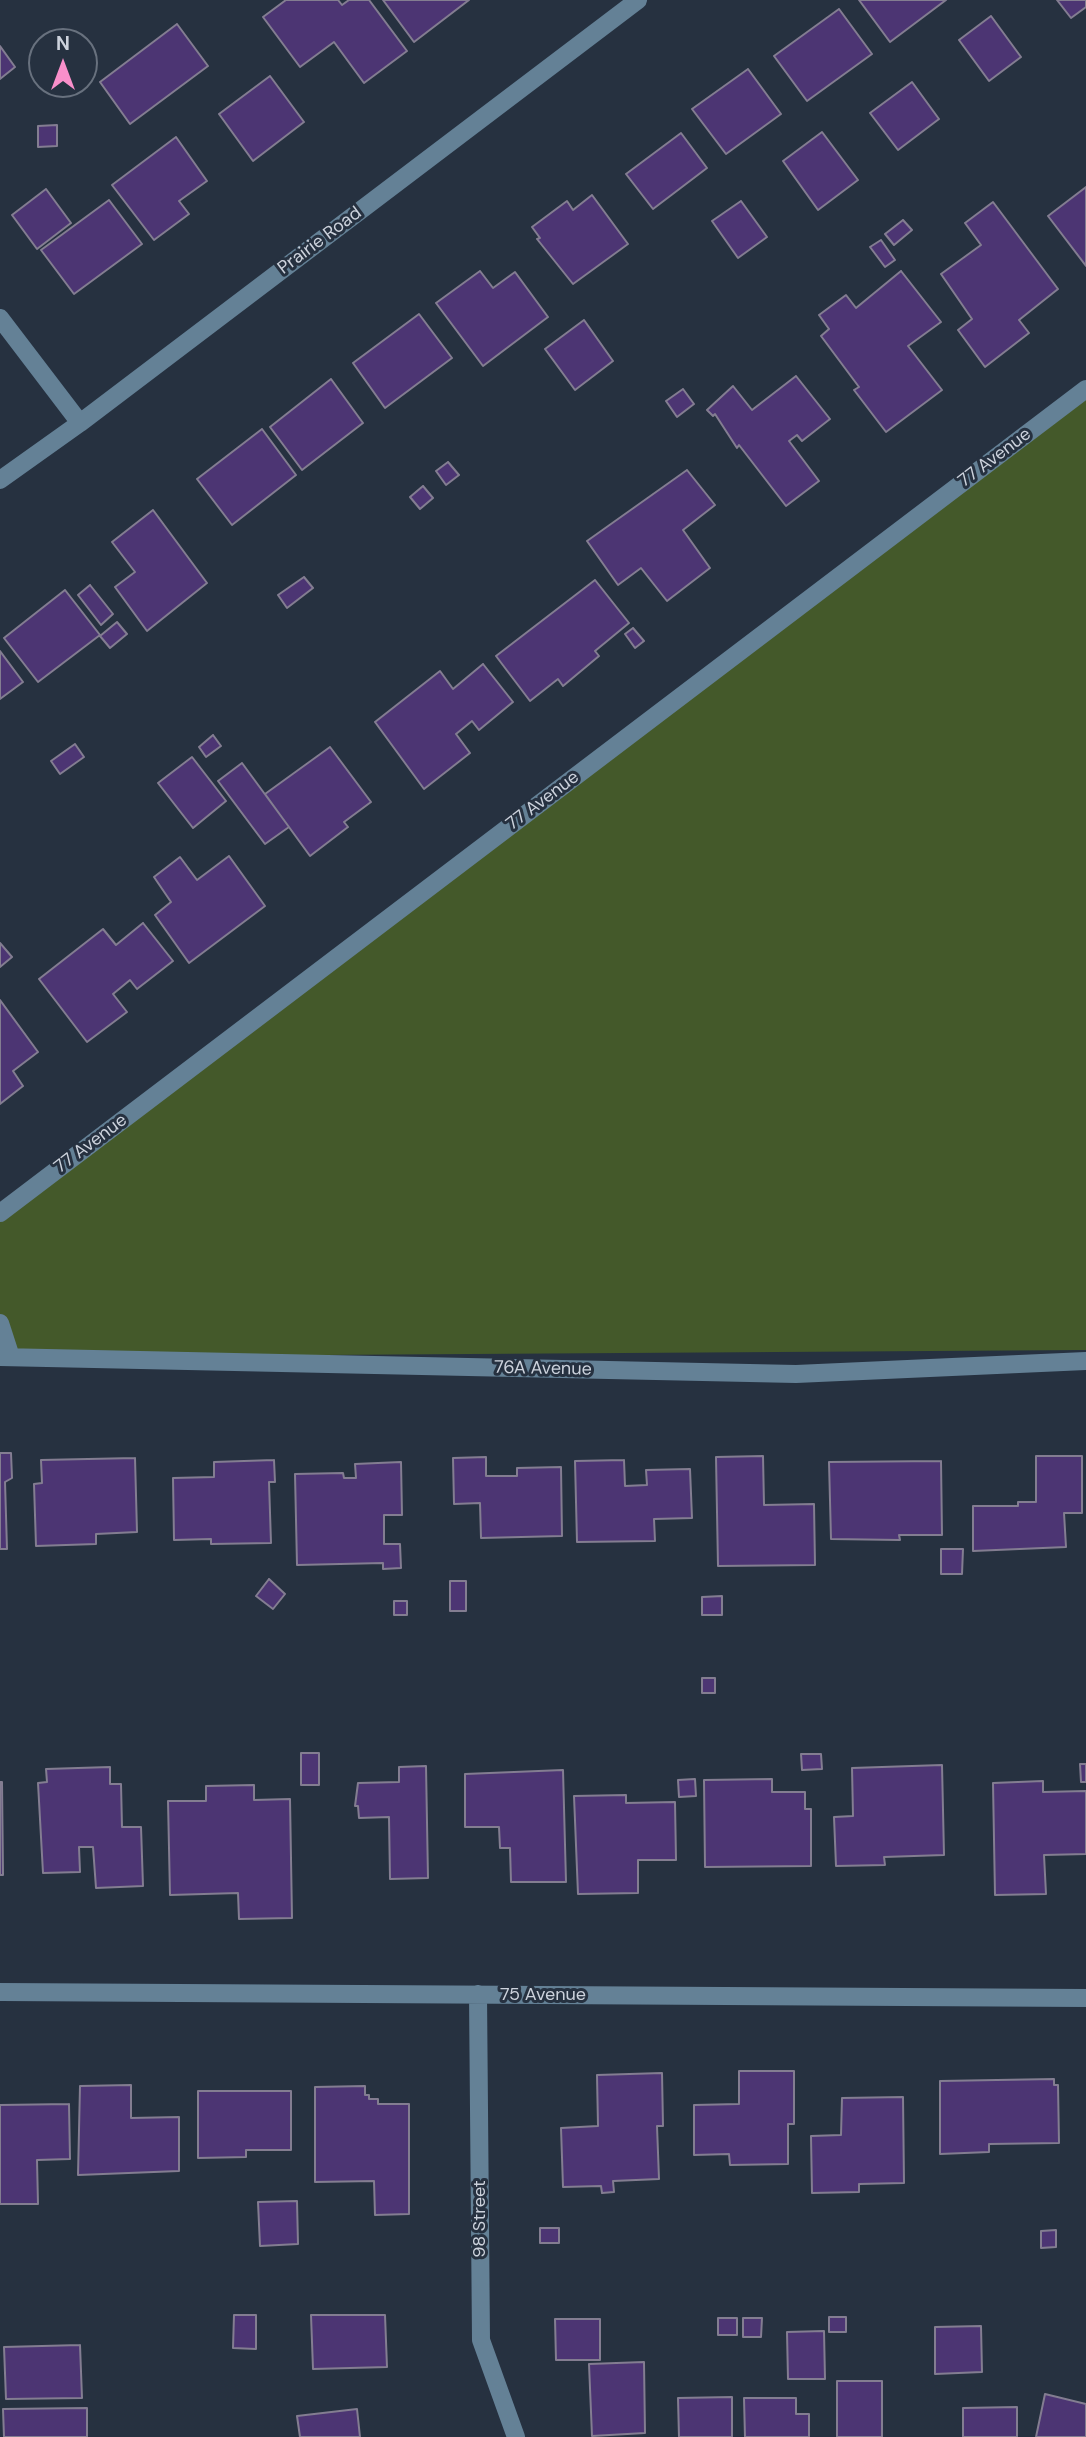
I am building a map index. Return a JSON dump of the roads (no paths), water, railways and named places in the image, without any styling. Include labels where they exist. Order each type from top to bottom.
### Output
[{"type":"street","name":"Prairie Road","points":[[0,480],[80,423],[638,0]]},
{"type":"street","points":[[0,318],[80,423]]},
{"type":"street","name":"77 Avenue","points":[[0,1213],[1086,389]]},
{"type":"street","points":[[0,1323],[6,1357]]},
{"type":"street","name":"76A Avenue","points":[[6,1357],[796,1374],[1086,1361]]},
{"type":"street","name":"75 Avenue","points":[[0,1992],[1086,1998]]},
{"type":"street","name":"98 Street","points":[[478,1994],[481,2340],[516,2437]]}]
